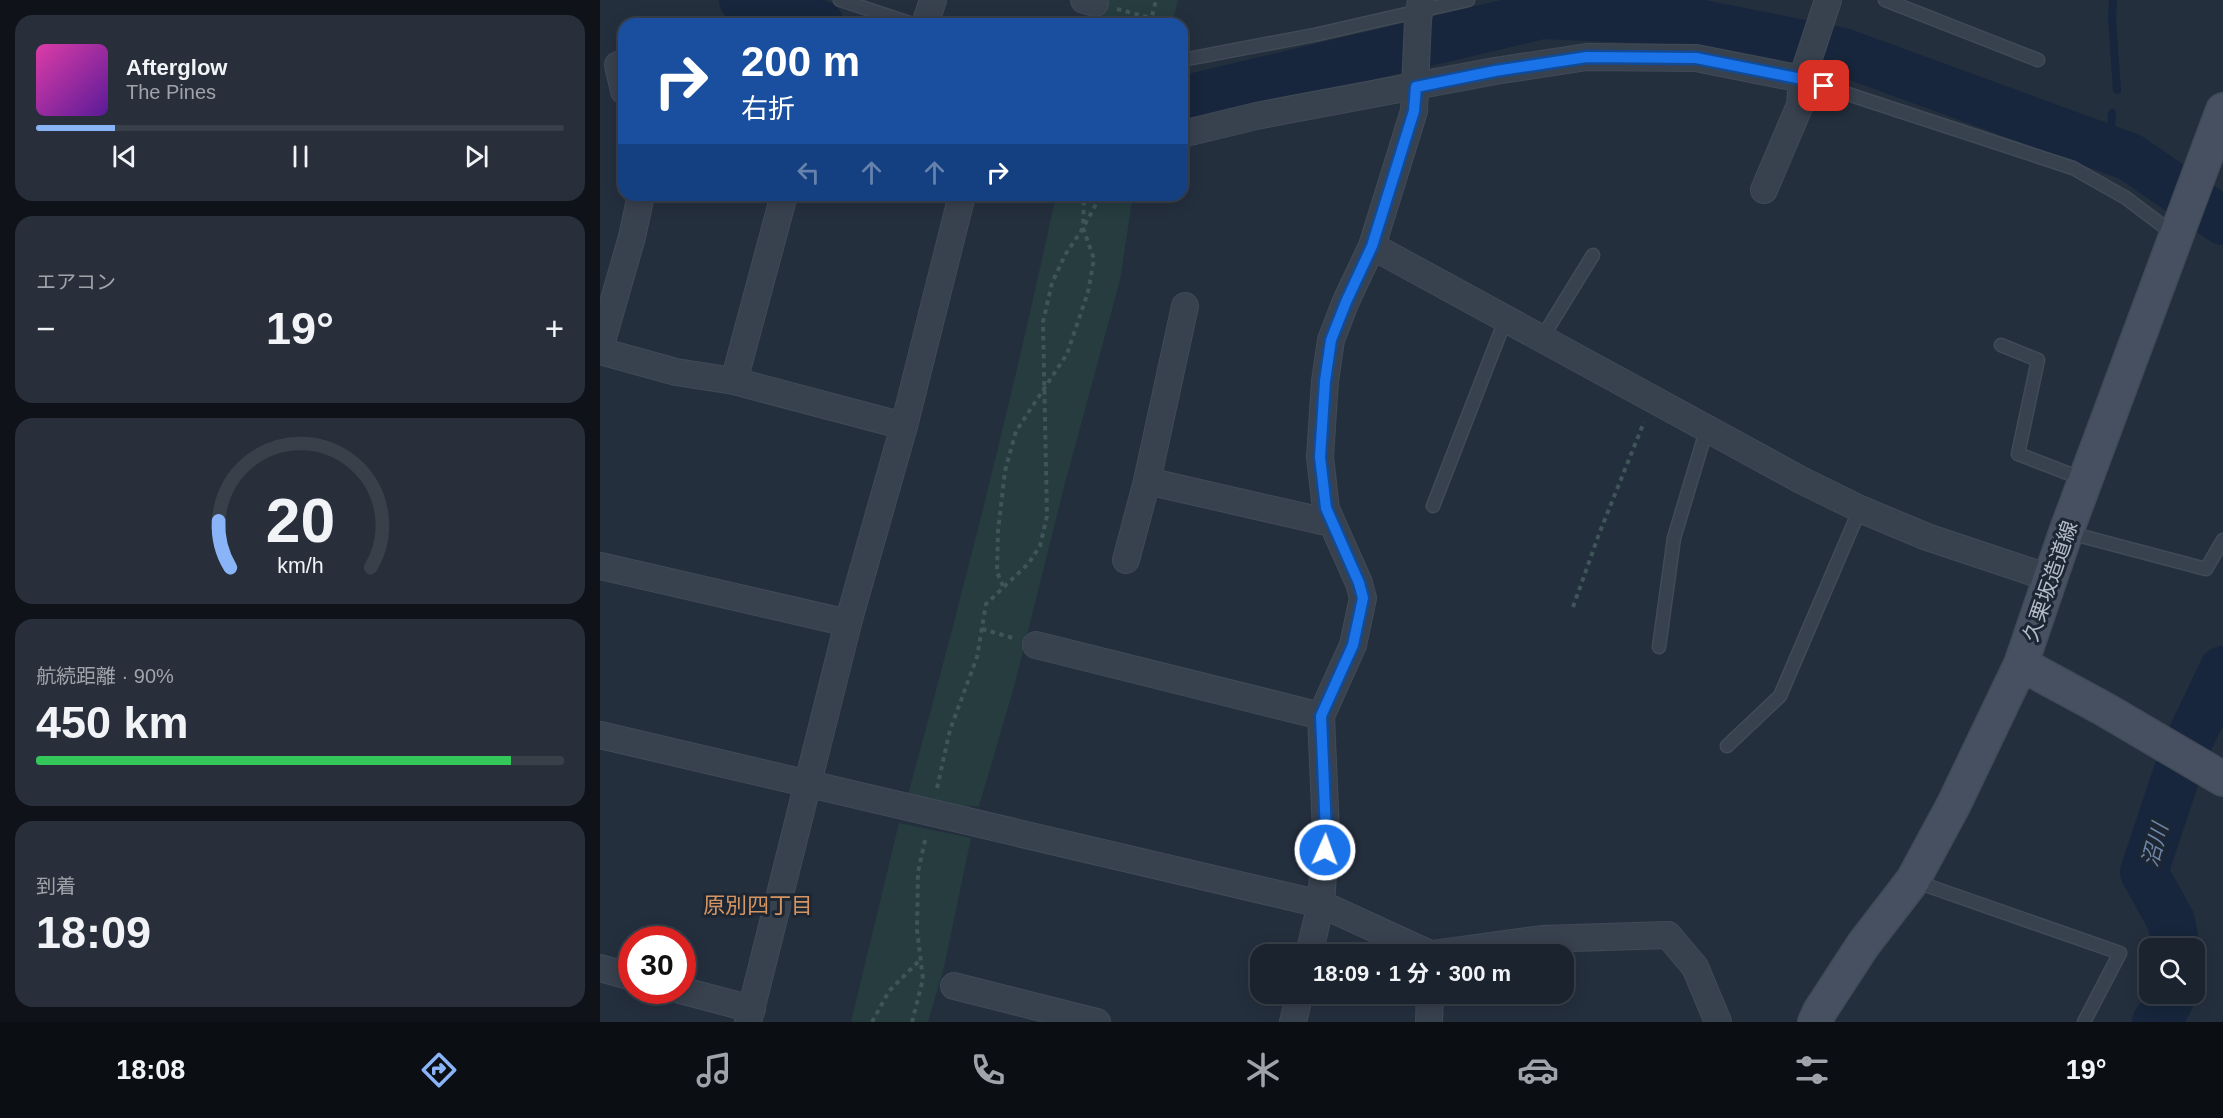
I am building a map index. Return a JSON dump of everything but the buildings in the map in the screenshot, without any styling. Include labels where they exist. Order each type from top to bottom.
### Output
[{"type":"main road","name":"久栗坂造道線","points":[[1815,1022],[1863,945],[1913,880],[1954,804],[2021,664],[2066,532],[2178,232],[2208,160],[2223,110]]},
{"type":"main road","points":[[2021,664],[2104,709],[2223,779]]},
{"type":"street","points":[[927,18],[933,0]]},
{"type":"street","points":[[1764,190],[1800,105],[1804,73],[1824,3]]},
{"type":"street","points":[[1311,944],[1321,904],[1326,832],[1321,716],[1353,645],[1363,598],[1359,583],[1326,508],[1320,457],[1328,361],[1331,340],[1372,246],[1414,111],[1419,10]]},
{"type":"street","points":[[1188,133],[1416,83],[1587,57],[1696,58],[1804,73]]},
{"type":"street","points":[[640,201],[632,237],[600,350],[676,372],[734,381],[904,426]]},
{"type":"street","points":[[734,381],[782,201]]},
{"type":"street","points":[[696,996],[750,1016],[848,623],[904,426],[960,201]]},
{"type":"street","points":[[1372,246],[1801,480],[1860,509],[1927,537],[2050,578]]},
{"type":"street","points":[[1126,560],[1147,481],[1185,306]]},
{"type":"street","points":[[1147,481],[1332,523]]},
{"type":"street","points":[[600,566],[848,623]]},
{"type":"street","points":[[1036,645],[1321,716]]},
{"type":"street","points":[[600,735],[1321,904],[1409,944]]},
{"type":"street","points":[[1505,944],[1542,939],[1668,935],[1695,967],[1718,1022]]},
{"type":"street","points":[[600,969],[618,974]]},
{"type":"street","points":[[954,986],[1097,1022]]},
{"type":"street","points":[[1293,1022],[1297,1004]]},
{"type":"street","points":[[1429,1022],[1430,1004]]},
{"type":"lane","points":[[840,0],[895,18]]},
{"type":"lane","points":[[1188,59],[1314,35],[1468,0]]},
{"type":"lane","points":[[1885,0],[2038,60]]},
{"type":"lane","points":[[1804,73],[2073,168],[2126,198],[2178,232]]},
{"type":"lane","points":[[1542,338],[1593,255]]},
{"type":"lane","points":[[1433,506],[1506,318]]},
{"type":"lane","points":[[2001,345],[2038,360],[2018,454],[2086,480]]},
{"type":"lane","points":[[1659,647],[1674,538],[1707,428]]},
{"type":"lane","points":[[1727,746],[1780,696],[1860,509]]},
{"type":"lane","points":[[2066,532],[2206,569],[2223,540]]},
{"type":"lane","points":[[1913,880],[2120,953],[2084,1022]]},
{"type":"path","points":[[1089,1],[1151,18],[1156,0]]},
{"type":"path","points":[[1003,586],[997,572],[998,531],[1005,471],[1016,431],[1067,354],[1088,292],[1094,259],[1083,228],[1084,201]]},
{"type":"path","points":[[912,1022],[923,979],[917,930],[918,872],[931,812],[950,730],[977,657],[986,604],[1028,564],[1040,546],[1047,516],[1043,322],[1052,283],[1065,255],[1098,201]]},
{"type":"path","points":[[1573,607],[1599,534],[1653,399]]},
{"type":"path","points":[[982,629],[1036,645]]},
{"type":"path","points":[[872,1022],[889,991],[921,960]]},
{"type":"green space","points":[[1101,0],[1178,0],[1174,18],[1096,18]]},
{"type":"green space","points":[[1055,201],[1132,201],[1120,280],[1064,487],[1014,687],[979,806],[955,807],[908,795],[948,646],[1022,346]]},
{"type":"green space","points":[[899,823],[971,838],[944,967],[928,1022],[851,1022]]},
{"type":"waterway","points":[[743,0],[801,18]]},
{"type":"waterway","points":[[2113,0],[2117,90]]},
{"type":"waterway","points":[[1188,99],[1542,15],[1687,21],[1843,52],[2130,157],[2223,221]]},
{"type":"waterway","points":[[2110,150],[2112,113]]},
{"type":"waterway","name":"沼川","points":[[2190,739],[2223,670]]},
{"type":"waterway","name":"沼川","points":[[2174,938],[2171,921],[2144,872],[2177,773]]},
{"type":"waterway","name":"沼川","points":[[2156,1022],[2168,1004]]},
{"type":"district","name":"原別四丁目","points":[[758,905]]},
{"type":"route","points":[[1325,850],[1321,716],[1353,645],[1363,598],[1359,583],[1326,508],[1320,457],[1325,381],[1331,340],[1372,246],[1414,111],[1416,87],[1495,71],[1587,57],[1696,58],[1802,79],[1824,86]]}]
